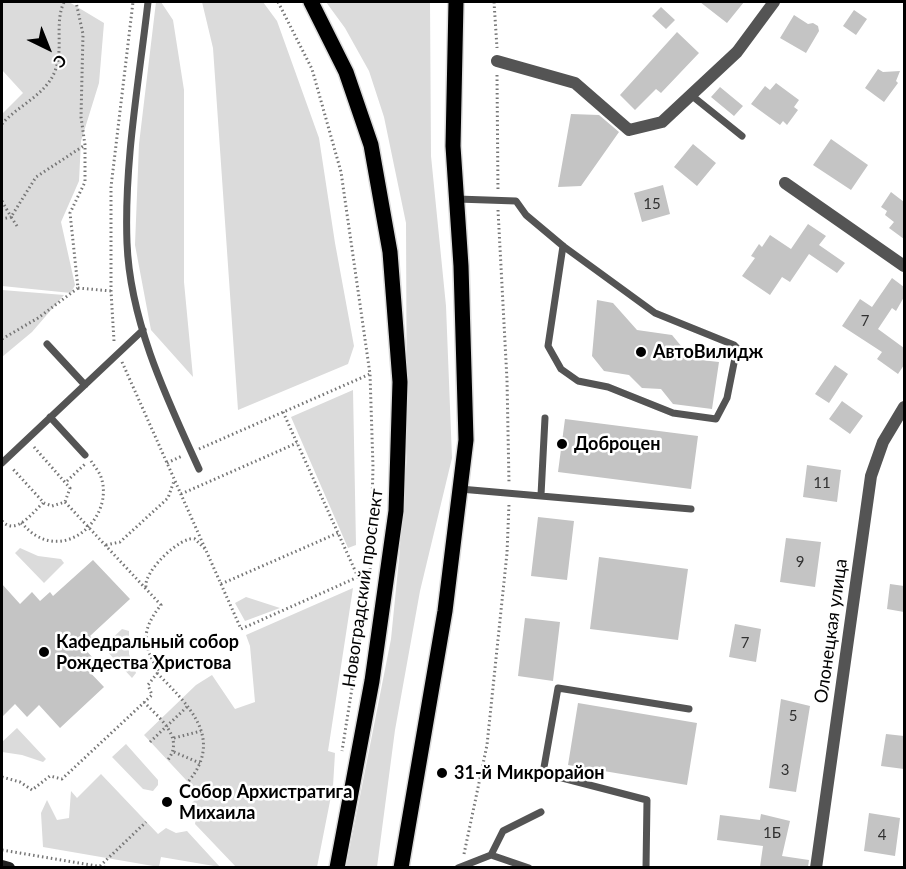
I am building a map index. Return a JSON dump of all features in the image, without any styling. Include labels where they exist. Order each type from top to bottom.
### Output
[{"type":"main road","name":"Новоградский проспект","points":[[311,2],[346,72],[371,146],[390,252],[400,382],[396,511],[372,681],[337,867]]},
{"type":"main road","points":[[402,867],[445,611],[466,440],[461,266],[453,146],[456,2]]},
{"type":"main road","points":[[2,866],[9,867]]},
{"type":"street","points":[[497,61],[574,83],[629,130],[662,122],[737,52],[774,2]]},
{"type":"street","points":[[785,183],[904,266]]},
{"type":"street","name":"Олонецкая улица","points":[[816,867],[871,476],[883,442],[904,406]]},
{"type":"lane","points":[[148,2],[128,201],[127,245],[143,330],[168,400],[199,469]]},
{"type":"lane","points":[[691,95],[742,136]]},
{"type":"lane","points":[[457,199],[516,201],[526,215],[563,246],[655,313],[734,345],[737,348],[727,398],[716,419],[673,413],[608,387],[578,381],[561,369],[548,346],[563,246]]},
{"type":"lane","points":[[2,463],[143,330]]},
{"type":"lane","points":[[47,344],[85,385]]},
{"type":"lane","points":[[50,417],[88,458]]},
{"type":"lane","points":[[541,495],[545,418]]},
{"type":"lane","points":[[460,489],[691,509]]},
{"type":"lane","points":[[646,867],[647,800],[543,773],[558,688],[689,709]]},
{"type":"lane","points":[[491,855],[503,831],[541,812]]},
{"type":"lane","points":[[460,867],[491,855],[529,867]]},
{"type":"path","points":[[2,124],[41,91],[54,73],[59,53],[58,13],[64,2]]},
{"type":"path","points":[[76,2],[83,34],[80,97],[85,145],[85,182],[70,213],[78,288]]},
{"type":"path","points":[[133,2],[111,187],[111,291],[114,339],[119,354],[241,629],[358,577],[370,575]]},
{"type":"path","points":[[278,2],[312,69],[341,172],[370,374],[374,467],[370,575],[341,759]]},
{"type":"path","points":[[460,867],[487,745],[507,553],[509,493],[507,380],[498,200],[497,61],[494,2]]},
{"type":"path","points":[[2,219],[11,217],[36,177],[85,145]]},
{"type":"path","points":[[2,201],[17,225]]},
{"type":"path","points":[[2,339],[38,318],[78,288],[111,291]]},
{"type":"path","points":[[167,463],[370,374]]},
{"type":"path","points":[[283,412],[358,577]]},
{"type":"path","points":[[181,494],[297,443]]},
{"type":"path","points":[[34,447],[67,481],[70,489],[65,502]]},
{"type":"path","points":[[21,523],[36,536],[53,541],[72,538],[89,528],[101,511],[104,493],[101,475],[88,458],[67,481]]},
{"type":"path","points":[[12,468],[44,503],[52,506],[65,502]]},
{"type":"path","points":[[105,545],[120,542],[168,498],[174,479]]},
{"type":"path","points":[[65,502],[161,605],[149,619],[145,636],[148,655],[157,673],[189,705],[201,731],[203,747],[200,763],[188,782]]},
{"type":"path","points":[[3,524],[13,526],[21,523],[44,503]]},
{"type":"path","points":[[221,584],[338,532]]},
{"type":"path","points":[[147,589],[145,582],[150,571],[187,538],[200,543],[207,553]]},
{"type":"path","points":[[2,777],[20,782],[32,790],[51,776],[62,778],[152,695],[148,685],[157,673]]},
{"type":"path","points":[[144,702],[174,738],[174,752],[167,761]]},
{"type":"path","points":[[150,742],[189,705]]},
{"type":"path","points":[[174,738],[201,731]]},
{"type":"path","points":[[174,752],[200,763]]},
{"type":"path","points":[[100,866],[146,822]]},
{"type":"path","points":[[2,850],[109,867]]},
{"type":"shaded area","points":[[2,2],[69,2],[104,23],[99,83],[81,141],[79,181],[61,222],[75,285],[71,293],[2,286],[2,114],[23,93],[2,70]]},
{"type":"shaded area","points":[[156,2],[161,2],[173,20],[184,90],[184,282],[193,377],[151,330],[135,245],[139,144]]},
{"type":"shaded area","points":[[202,2],[263,2],[277,21],[319,138],[354,346],[348,364],[238,410],[213,48]]},
{"type":"shaded area","points":[[326,2],[430,2],[431,156],[446,306],[452,458],[420,591],[395,730],[377,867],[346,867],[391,639],[399,559],[407,456],[406,223],[384,117],[369,71],[345,28]]},
{"type":"shaded area","points":[[2,290],[64,295],[32,332],[2,357]]},
{"type":"shaded area","points":[[353,390],[356,545],[348,548],[291,417]]},
{"type":"shaded area","points":[[20,548],[38,556],[61,559],[64,563],[44,583],[15,553]]},
{"type":"shaded area","points":[[353,588],[328,751],[335,753],[333,786],[317,867],[236,867],[195,824],[197,813],[192,803],[200,795],[144,735],[196,685],[212,675],[235,709],[255,702],[250,646],[246,635]]},
{"type":"shaded area","points":[[246,597],[280,608],[245,621],[235,603]]},
{"type":"shaded area","points":[[122,629],[129,631],[129,654],[136,673],[132,678],[103,647]]},
{"type":"shaded area","points":[[17,728],[46,759],[43,762],[22,755],[2,752],[2,742]]},
{"type":"shaded area","points":[[126,744],[158,780],[158,785],[153,791],[143,789],[112,757]]},
{"type":"shaded area","points":[[101,774],[158,834],[166,828],[176,833],[187,831],[220,867],[161,857],[159,867],[43,847],[41,813],[47,800],[57,820],[69,818],[71,791],[77,798]]},
{"type":"building","points":[[700,2],[744,2],[727,23]]},
{"type":"building","points":[[661,7],[675,20],[666,29],[652,16]]},
{"type":"building","points":[[854,10],[867,19],[856,35],[843,26]]},
{"type":"building","points":[[794,15],[808,24],[813,23],[818,26],[819,31],[806,53],[780,38]]},
{"type":"building","points":[[677,32],[699,53],[661,93],[656,89],[635,110],[620,95]]},
{"type":"building","points":[[878,69],[883,72],[900,71],[896,81],[898,83],[884,102],[865,88]]},
{"type":"building","points":[[776,83],[799,100],[794,107],[798,110],[787,125],[783,121],[780,125],[751,104],[765,86],[770,90]]},
{"type":"building","points":[[720,87],[743,106],[734,116],[711,97]]},
{"type":"building","points":[[571,114],[599,115],[619,132],[581,186],[558,187]]},
{"type":"building","points":[[831,139],[868,165],[851,190],[813,165]]},
{"type":"building","points":[[693,144],[716,163],[697,186],[674,167]]},
{"type":"building","points":[[663,185],[670,214],[642,222],[634,193]]},
{"type":"building","points":[[891,192],[904,202],[904,239],[889,228],[894,222],[885,215],[887,211],[881,207]]},
{"type":"building","points":[[808,224],[826,236],[819,245],[845,263],[837,273],[809,254],[790,282],[782,277],[770,295],[742,276],[755,258],[751,256],[759,244],[762,247],[770,235],[791,249]]},
{"type":"building","points":[[892,278],[904,287],[904,297],[896,311],[892,308],[878,329],[904,348],[904,365],[898,374],[877,359],[882,352],[842,326],[860,299],[872,307]]},
{"type":"building","points":[[597,300],[613,303],[637,330],[672,335],[692,359],[719,362],[712,409],[673,404],[661,389],[642,388],[629,375],[604,371],[592,356]]},
{"type":"building","points":[[835,365],[848,374],[829,403],[815,394]]},
{"type":"building","points":[[842,401],[863,416],[850,434],[829,419]]},
{"type":"building","points":[[565,419],[698,436],[691,489],[558,472]]},
{"type":"building","points":[[807,465],[841,470],[837,502],[803,497]]},
{"type":"building","points":[[538,517],[574,521],[567,580],[531,576]]},
{"type":"building","points":[[786,538],[821,542],[815,587],[780,582]]},
{"type":"building","points":[[599,557],[688,569],[678,640],[590,629]]},
{"type":"building","name":"Кафедральный собор Рождества Христова","points":[[93,560],[130,599],[90,636],[94,640],[84,648],[92,657],[83,665],[104,687],[60,728],[39,705],[27,717],[15,704],[2,717],[2,584],[20,604],[32,592],[40,601],[50,592],[53,596]]},
{"type":"building","points":[[890,584],[904,586],[904,612],[887,609]]},
{"type":"building","points":[[525,618],[560,622],[553,681],[518,676]]},
{"type":"building","points":[[735,624],[761,629],[756,662],[729,657]]},
{"type":"building","points":[[781,699],[810,706],[796,792],[769,788]]},
{"type":"building","points":[[578,703],[697,723],[687,785],[568,765]]},
{"type":"building","points":[[886,734],[904,736],[904,769],[881,766]]},
{"type":"building","points":[[869,813],[900,818],[895,856],[864,851]]},
{"type":"building","points":[[761,814],[790,821],[782,856],[809,860],[808,867],[760,867],[763,846],[717,840],[720,815],[760,820]]},
{"type":"place","name":"АвтоВилидж","points":[[641,352]]},
{"type":"place","name":"Доброцен","points":[[562,444]]},
{"type":"place","name":"Кафедральный собор Рождества Христова","points":[[44,652]]},
{"type":"place","name":"31-й Микрорайон","points":[[442,773]]},
{"type":"place","name":"Собор Архистратига Михаила","points":[[167,802]]}]
